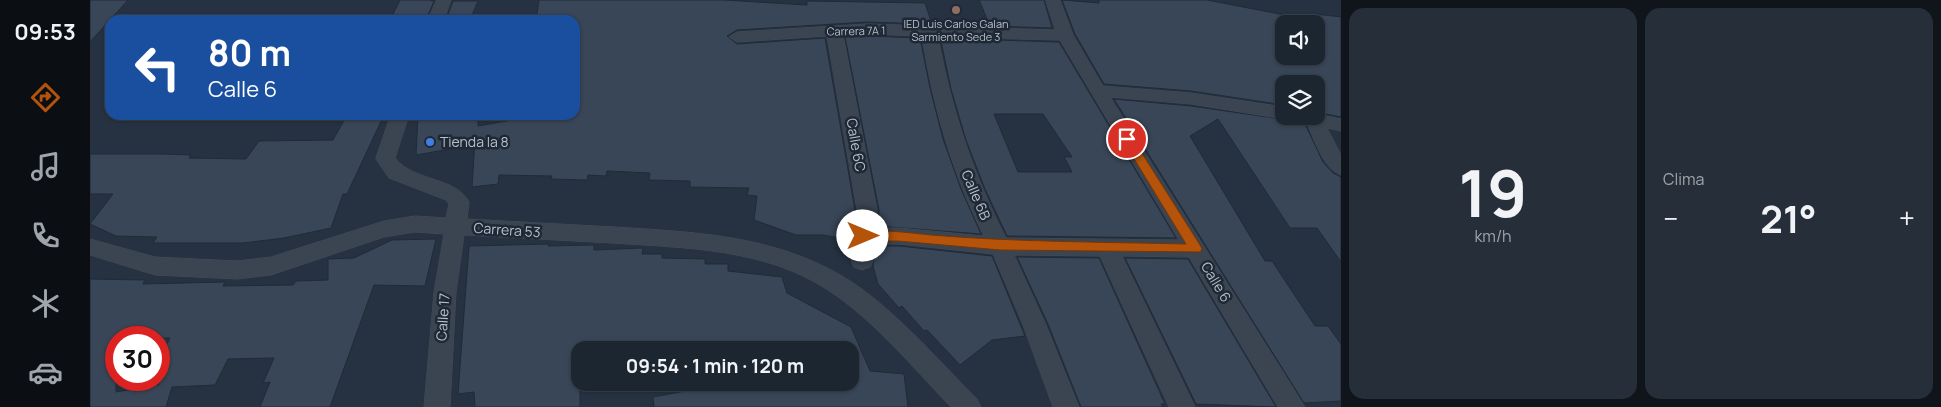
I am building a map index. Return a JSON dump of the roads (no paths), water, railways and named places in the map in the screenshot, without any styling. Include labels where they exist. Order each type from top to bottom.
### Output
[{"type":"street","points":[[438,15],[444,0]]},
{"type":"street","name":"Calle 6","points":[[1053,0],[1066,35],[1098,91],[1292,407]]},
{"type":"street","name":"Carrera 7A 1","points":[[738,37],[867,29],[1066,35]]},
{"type":"street","name":"Calle 6C","points":[[834,31],[867,210],[862,261]]},
{"type":"street","name":"Calle 6B","points":[[929,32],[934,66],[957,145],[978,204],[1000,246],[1050,362],[1066,407]]},
{"type":"street","points":[[1098,91],[1157,93],[1221,101],[1275,112]]},
{"type":"street","name":"Calle 17","points":[[398,120],[385,159],[396,173],[453,195],[458,202],[445,292],[437,407]]},
{"type":"street","points":[[1325,122],[1341,125]]},
{"type":"street","points":[[1311,125],[1341,168]]},
{"type":"street","name":"Carrera 53","points":[[90,247],[155,266],[237,270],[271,266],[384,229],[415,224],[680,239],[736,246],[787,260],[835,283],[880,318],[968,407]]},
{"type":"street","points":[[863,236],[898,236],[1000,246],[1196,249]]},
{"type":"street","points":[[1107,248],[1182,407]]},
{"type":"place","name":"IED Luis Carlos Galan Sarmiento Sede 3","points":[[956,10]]},
{"type":"place","name":"Tienda la 8","points":[[430,142]]}]
